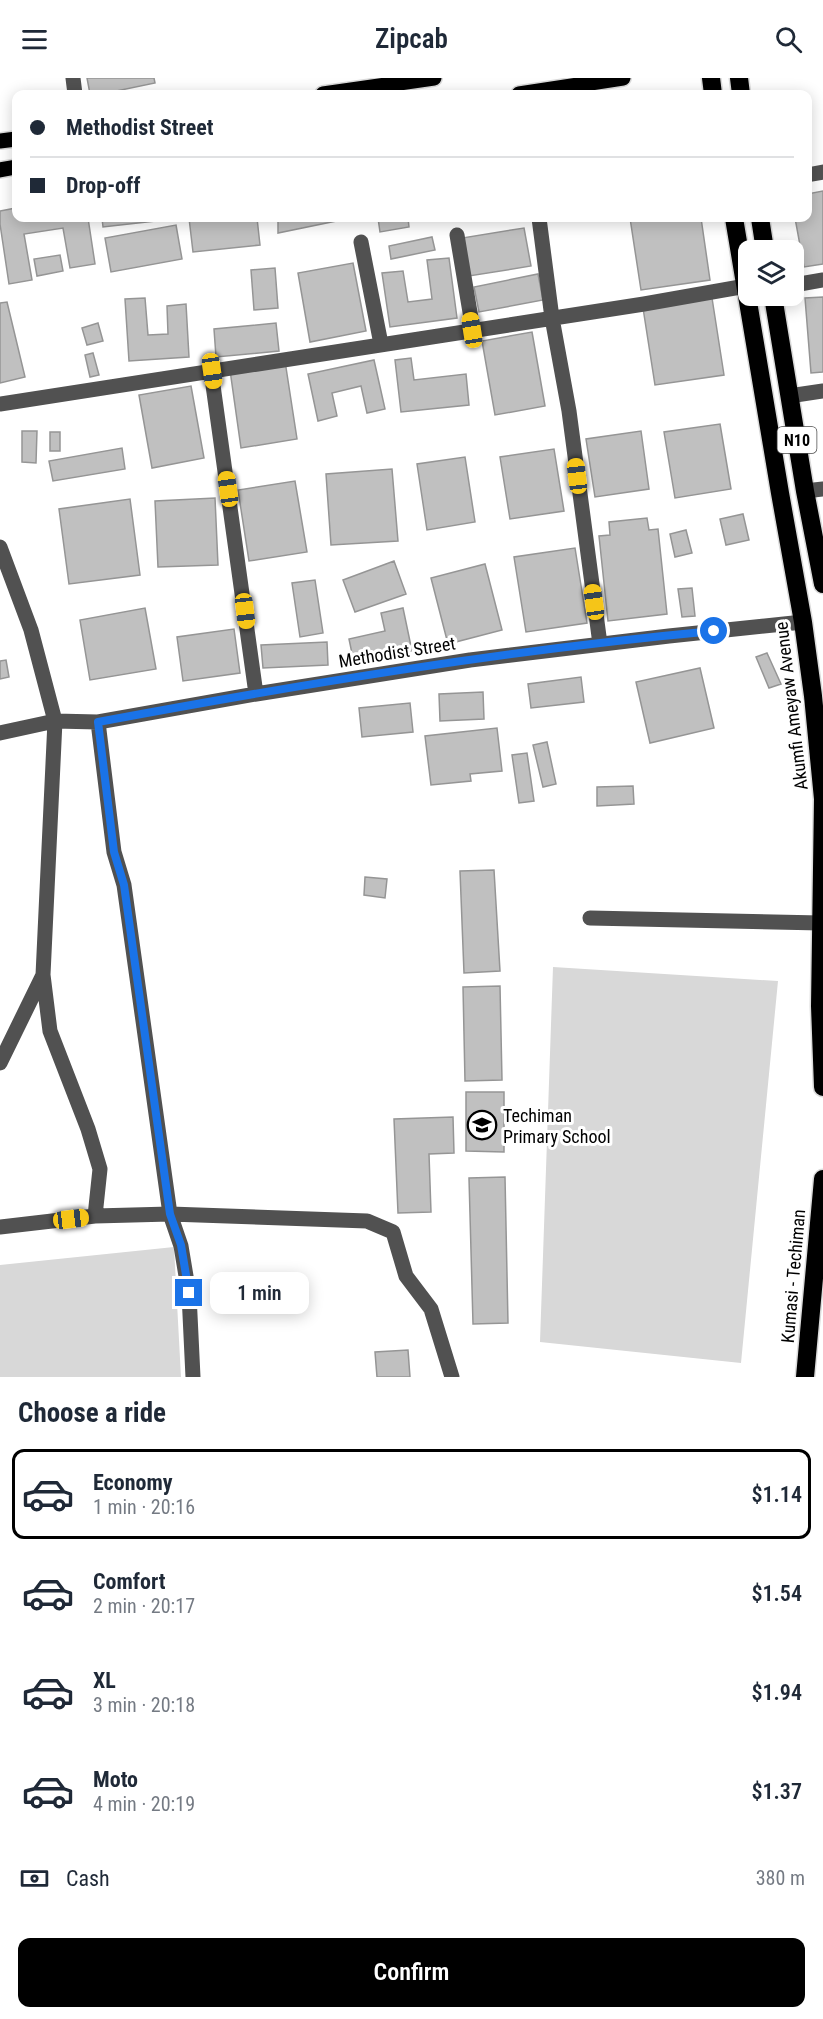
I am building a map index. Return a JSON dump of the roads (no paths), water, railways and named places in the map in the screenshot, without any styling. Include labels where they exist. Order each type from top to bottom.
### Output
[{"type":"highway","name":"Akumfi Ameyaw Avenue","points":[[735,222],[738,241]]},
{"type":"highway","points":[[761,222],[763,240]]},
{"type":"highway","name":"Akumfi Ameyaw Avenue","points":[[749,306],[803,622],[823,800],[820,1006],[823,1087]]},
{"type":"highway","name":"N10","points":[[775,306],[789,396],[814,490],[823,584]]},
{"type":"highway","name":"Kumasi - Techiman","points":[[805,1377],[820,1238],[823,1179]]},
{"type":"main road","points":[[349,90],[428,78]]},
{"type":"main road","points":[[546,90],[623,78]]},
{"type":"street","points":[[539,222],[552,318],[569,411],[600,644]]},
{"type":"street","points":[[457,235],[472,330]]},
{"type":"street","points":[[362,242],[381,344]]},
{"type":"street","points":[[804,283],[823,280]]},
{"type":"street","points":[[0,404],[738,287]]},
{"type":"street","points":[[212,371],[256,694]]},
{"type":"street","points":[[789,396],[823,391]]},
{"type":"street","points":[[0,547],[31,630],[55,721],[43,975],[50,1031],[88,1129],[100,1169],[95,1216]]},
{"type":"street","name":"Methodist Street","points":[[0,733],[55,721],[98,722],[470,660],[803,622]]},
{"type":"street","points":[[98,722],[114,852],[124,885],[170,1214],[181,1245],[189,1293],[193,1377]]},
{"type":"street","points":[[590,918],[822,923]]},
{"type":"street","points":[[0,1063],[43,975]]},
{"type":"street","points":[[0,1227],[95,1216],[170,1214],[367,1221],[393,1232],[406,1276],[431,1309],[452,1377]]},
{"type":"place","name":"Techiman Primary School","points":[[482,1125]]}]
